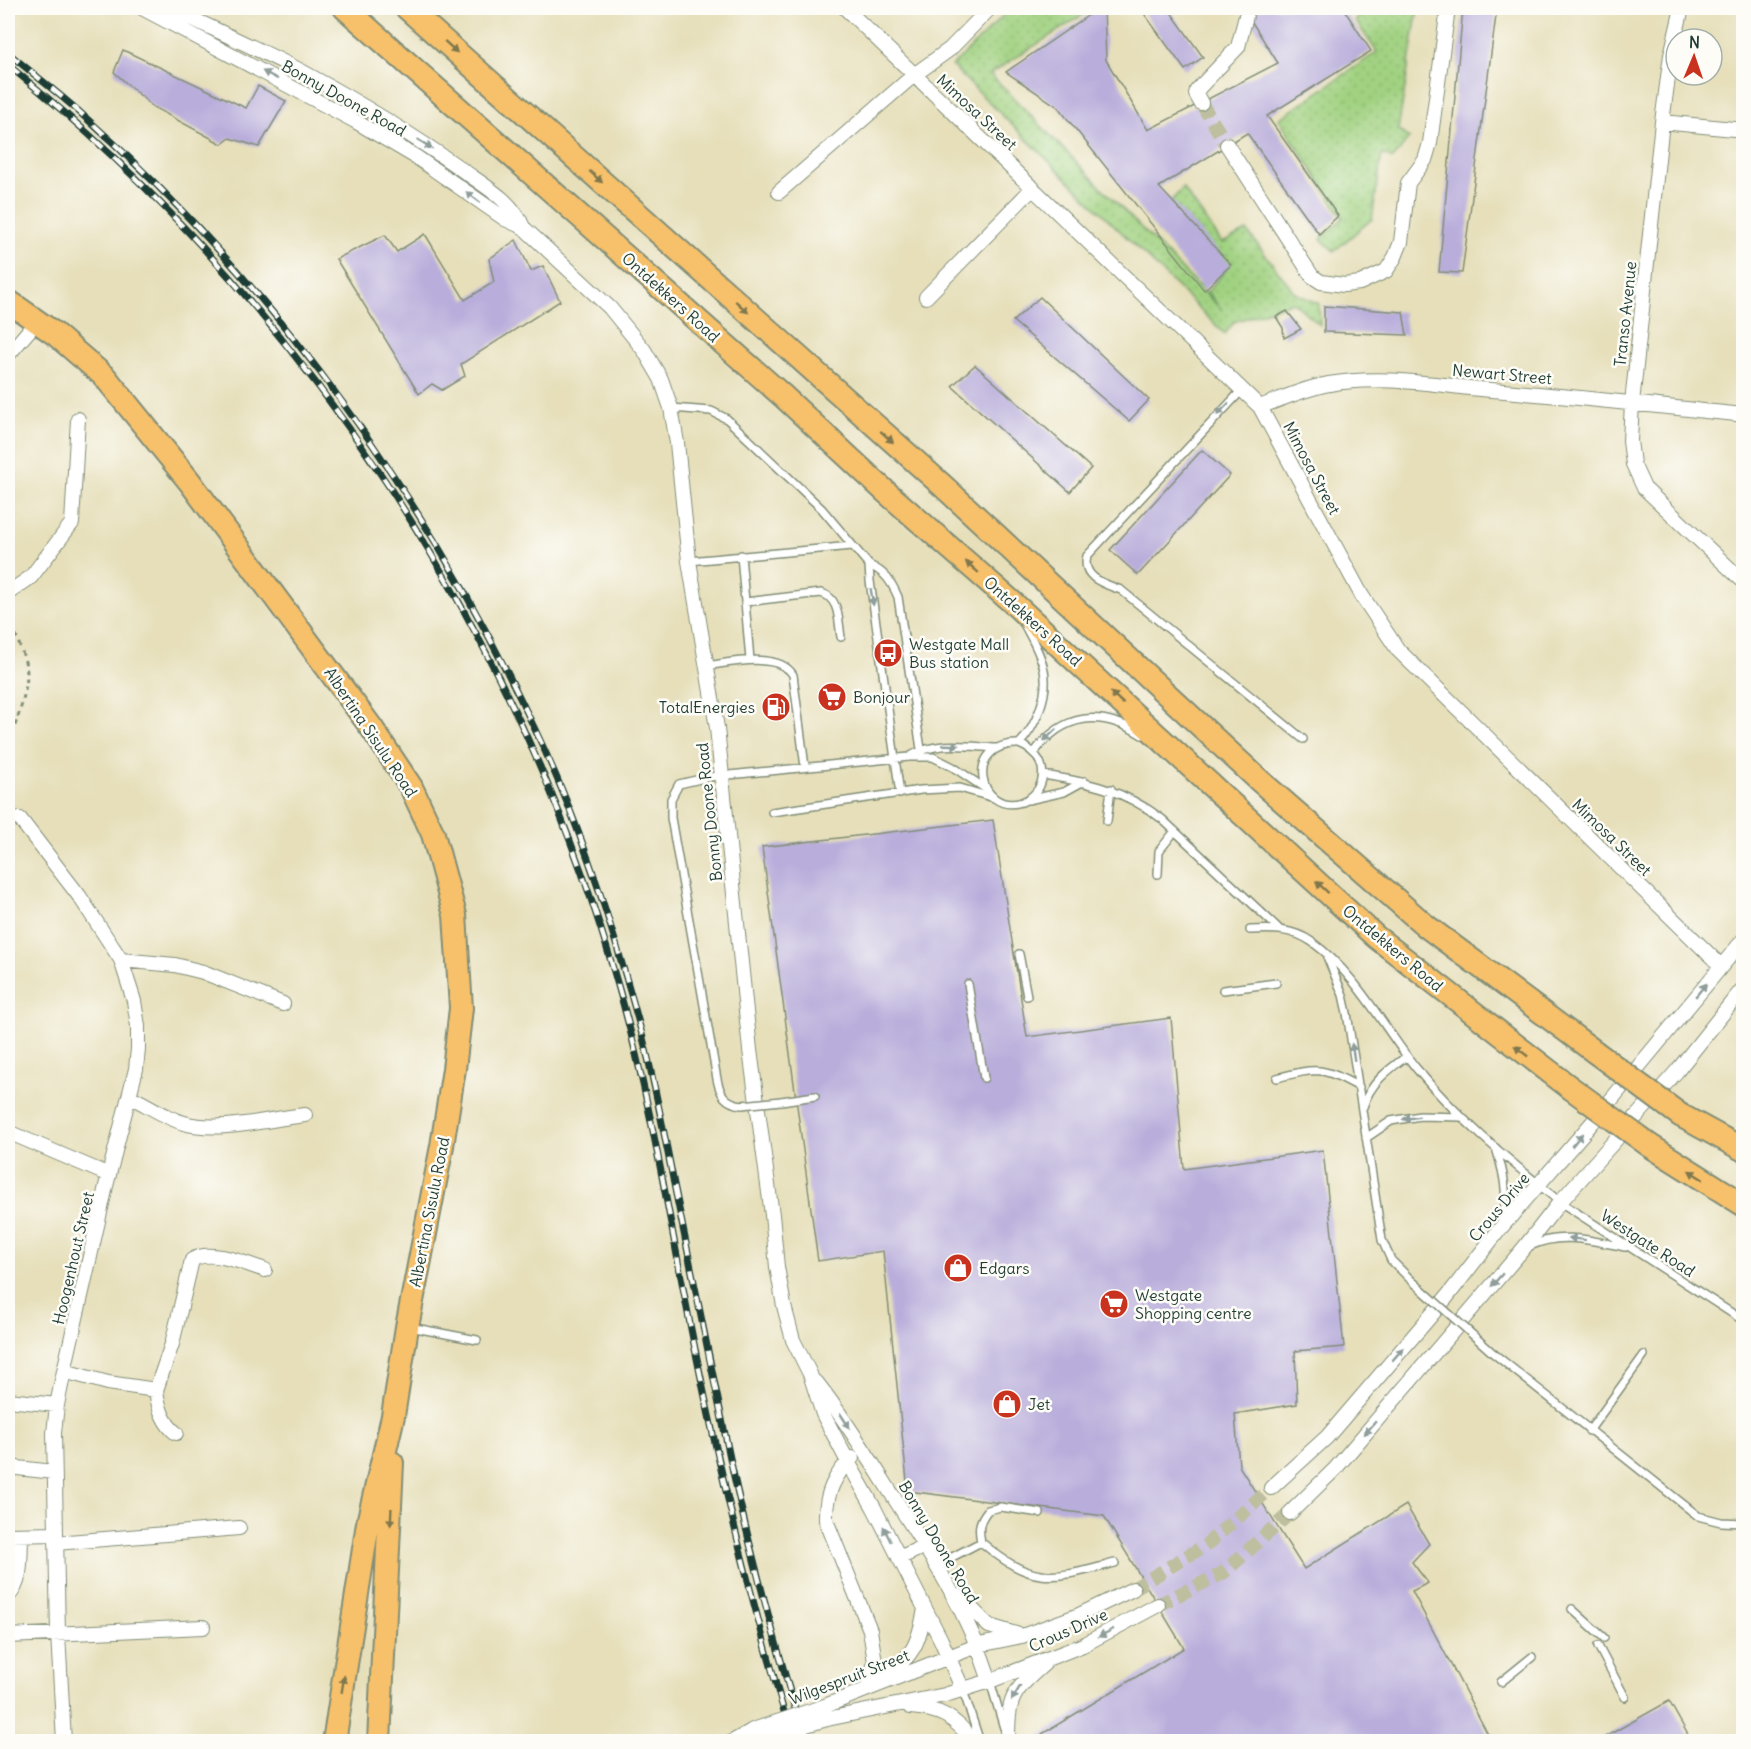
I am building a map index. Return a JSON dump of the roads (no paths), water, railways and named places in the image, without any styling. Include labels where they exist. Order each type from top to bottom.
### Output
[{"type":"main road","name":"Ontdekkers Road","points":[[345,8],[1012,602],[1376,938],[1568,1086],[1649,1145],[1743,1205]]},
{"type":"main road","points":[[408,8],[943,486],[1295,811],[1426,926],[1680,1115],[1743,1150]]},
{"type":"main road","name":"Albertina Sisulu Road","points":[[8,301],[37,321],[105,377],[190,482],[371,727],[411,787],[433,834],[455,915],[461,1008],[442,1146],[407,1326],[393,1416],[368,1523],[334,1742]]},
{"type":"main road","name":"Albertina Sisulu Road","points":[[379,1742],[393,1416]]},
{"type":"street","name":"Bonny Doone Road","points":[[142,8],[355,121],[416,157],[505,219],[523,227],[617,316],[650,360],[661,379],[671,408],[677,443],[689,561],[717,728],[750,1050],[783,1306],[793,1340],[810,1374],[824,1414],[925,1609],[963,1690]]},
{"type":"street","name":"Bonny Doone Road","points":[[170,8],[300,71],[427,145],[515,210],[523,227]]},
{"type":"street","name":"Mimosa Street","points":[[845,8],[1260,407],[1362,596],[1398,650],[1721,966]]},
{"type":"street","points":[[779,192],[914,75],[950,49],[990,8]]},
{"type":"street","points":[[1201,103],[1197,90],[1238,47],[1248,8]]},
{"type":"street","points":[[1227,145],[1312,276],[1321,282],[1344,285],[1360,283],[1386,271],[1401,242],[1408,183],[1425,160],[1430,143],[1448,8]]},
{"type":"street","name":"Transo Avenue","points":[[1682,8],[1671,55],[1662,122],[1629,441],[1633,464],[1644,488],[1743,582]]},
{"type":"street","points":[[1662,122],[1743,130]]},
{"type":"street","points":[[926,297],[1034,188]]},
{"type":"street","points":[[8,355],[37,321]]},
{"type":"street","name":"Newart Street","points":[[1260,407],[1305,390],[1360,380],[1632,403],[1743,415]]},
{"type":"street","points":[[8,593],[31,577],[72,523],[78,419]]},
{"type":"street","name":"Hoogenhout Street","points":[[20,819],[80,897],[121,960],[134,1000],[138,1026],[138,1049],[129,1096],[57,1405],[54,1472],[58,1634],[64,1742]]},
{"type":"street","name":"Crous Drive","points":[[1271,1488],[1327,1437],[1446,1298],[1499,1230],[1743,939]]},
{"type":"street","points":[[121,960],[175,965],[203,972],[283,1004]]},
{"type":"street","points":[[1290,1513],[1335,1469],[1524,1248],[1560,1202],[1677,1071],[1743,987]]},
{"type":"street","points":[[129,1096],[176,1121],[200,1126],[304,1115]]},
{"type":"street","points":[[8,1132],[109,1175]]},
{"type":"street","points":[[176,1433],[166,1422],[157,1401],[156,1390],[172,1344],[192,1260],[204,1255],[221,1257],[265,1270]]},
{"type":"street","points":[[64,1371],[108,1383],[156,1390]]},
{"type":"street","name":"Bonny Doone Road","points":[[810,1374],[833,1404],[938,1565],[979,1645],[990,1681]]},
{"type":"street","points":[[8,1400],[57,1405]]},
{"type":"street","points":[[862,1448],[848,1462],[829,1490],[825,1503],[826,1520],[870,1630],[875,1662],[869,1684]]},
{"type":"street","points":[[8,1467],[54,1472]]},
{"type":"street","points":[[8,1596],[16,1585],[20,1566],[14,1535],[56,1538],[238,1528]]},
{"type":"street","points":[[899,1558],[926,1546]]},
{"type":"street","points":[[949,1586],[989,1626],[1022,1636]]},
{"type":"street","name":"Crous Drive","points":[[979,1645],[1022,1636],[1079,1615],[1133,1589]]},
{"type":"street","name":"Crous Drive","points":[[990,1681],[1083,1645],[1158,1605]]},
{"type":"street","points":[[854,1693],[903,1663],[911,1654],[918,1640],[925,1609]]},
{"type":"street","points":[[8,1636],[203,1627]]},
{"type":"street","name":"Wilgespruit Street","points":[[826,1712],[854,1693],[979,1645]]},
{"type":"street","points":[[1008,1742],[1008,1713],[1012,1698],[1022,1684],[1052,1657]]},
{"type":"street","name":"Wilgespruit Street","points":[[732,1742],[741,1735],[752,1737],[826,1712],[886,1706],[945,1695],[990,1681]]},
{"type":"street","points":[[886,1706],[934,1710],[949,1716],[974,1742]]},
{"type":"lane","points":[[1242,390],[1088,556],[1087,571],[1106,585],[1121,590],[1303,740]]},
{"type":"lane","points":[[671,408],[711,411],[727,419],[822,509],[869,565],[881,570],[892,583],[898,597],[921,749]]},
{"type":"lane","points":[[689,561],[852,546]]},
{"type":"lane","points":[[741,555],[750,660]]},
{"type":"lane","points":[[869,565],[900,794]]},
{"type":"lane","points":[[745,602],[821,593],[829,595],[834,600],[841,637]]},
{"type":"lane","points":[[1012,602],[1035,645],[1044,670],[1041,706],[1026,737],[1019,744]]},
{"type":"lane","points":[[706,666],[750,660],[782,664],[790,670],[794,675],[805,767]]},
{"type":"lane","points":[[1034,753],[1045,738],[1059,727],[1086,718],[1105,719],[1115,720],[1129,727],[1195,769]]},
{"type":"lane","points":[[909,757],[921,749],[944,744],[996,748],[1007,744],[1019,744],[1034,753],[1041,763],[1043,775],[1041,785],[1028,800]]},
{"type":"lane","points":[[986,789],[982,771],[984,762],[996,748]]},
{"type":"lane","points":[[815,1096],[742,1105],[728,1102],[719,1092],[671,818],[671,798],[679,784],[721,776],[896,757],[933,757],[986,789],[994,798]]},
{"type":"lane","points":[[1043,775],[1111,789],[1142,803],[1278,928]]},
{"type":"lane","points":[[772,812],[960,788],[1005,803],[1016,803],[1064,792],[1084,782]]},
{"type":"lane","points":[[1107,821],[1111,789]]},
{"type":"lane","points":[[1158,874],[1159,851],[1175,831]]},
{"type":"lane","points":[[1251,930],[1278,928]]},
{"type":"lane","name":"Westgate Road","points":[[1278,928],[1311,942],[1326,955],[1373,1006],[1407,1056],[1462,1117],[1539,1185],[1560,1202],[1743,1321]]},
{"type":"lane","points":[[1018,954],[1027,996]]},
{"type":"lane","points":[[1326,955],[1343,995],[1382,1240],[1391,1260],[1493,1353],[1698,1516],[1721,1522],[1743,1523]]},
{"type":"lane","points":[[1223,990],[1276,983]]},
{"type":"lane","points":[[969,984],[984,1078]]},
{"type":"lane","points":[[1362,1110],[1375,1084],[1407,1056]]},
{"type":"lane","points":[[1277,1078],[1298,1072],[1326,1071],[1359,1087]]},
{"type":"lane","points":[[1366,1138],[1391,1120],[1420,1116],[1462,1117]]},
{"type":"lane","points":[[1496,1147],[1503,1170],[1506,1192],[1506,1205],[1499,1230]]},
{"type":"lane","points":[[1524,1248],[1549,1238],[1565,1238],[1630,1248]]},
{"type":"lane","points":[[407,1326],[477,1340]]},
{"type":"lane","points":[[1589,1431],[1644,1355]]},
{"type":"lane","points":[[1040,1513],[1001,1507],[987,1510],[980,1520],[981,1542],[1003,1560],[1024,1571],[1044,1576],[1068,1575],[1115,1563]]},
{"type":"lane","points":[[938,1565],[981,1542]]},
{"type":"lane","points":[[1572,1609],[1604,1638]]},
{"type":"lane","points":[[1598,1646],[1625,1697]]},
{"type":"lane","points":[[1501,1682],[1532,1657]]},
{"type":"lane","name":"Bonny Doone Road","points":[[990,1681],[1008,1742]]},
{"type":"lane","name":"Bonny Doone Road","points":[[963,1690],[981,1742]]},
{"type":"tunnel","points":[[1201,103],[1227,145]]},
{"type":"tunnel","points":[[1133,1589],[1206,1545],[1271,1488]]},
{"type":"tunnel","points":[[1158,1605],[1223,1573],[1290,1513]]},
{"type":"railway","points":[[8,53],[75,108],[141,169],[204,234],[264,302],[320,372],[373,445],[422,521],[468,598],[535,730],[566,800],[593,872],[643,1038],[742,1512],[805,1742]]},
{"type":"railway","points":[[8,65],[114,158],[212,258],[303,366],[385,480],[458,600],[522,726],[575,855],[631,1033],[651,1121],[715,1444],[751,1593],[793,1742]]},
{"type":"place","name":"Westgate Mall Bus station","points":[[888,653]]},
{"type":"place","name":"Bonjour","points":[[832,697]]},
{"type":"place","name":"TotalEnergies","points":[[776,707]]},
{"type":"place","name":"Edgars","points":[[958,1268]]},
{"type":"place","name":"Westgate Shopping centre","points":[[1114,1304]]},
{"type":"place","name":"Jet","points":[[1007,1404]]}]
